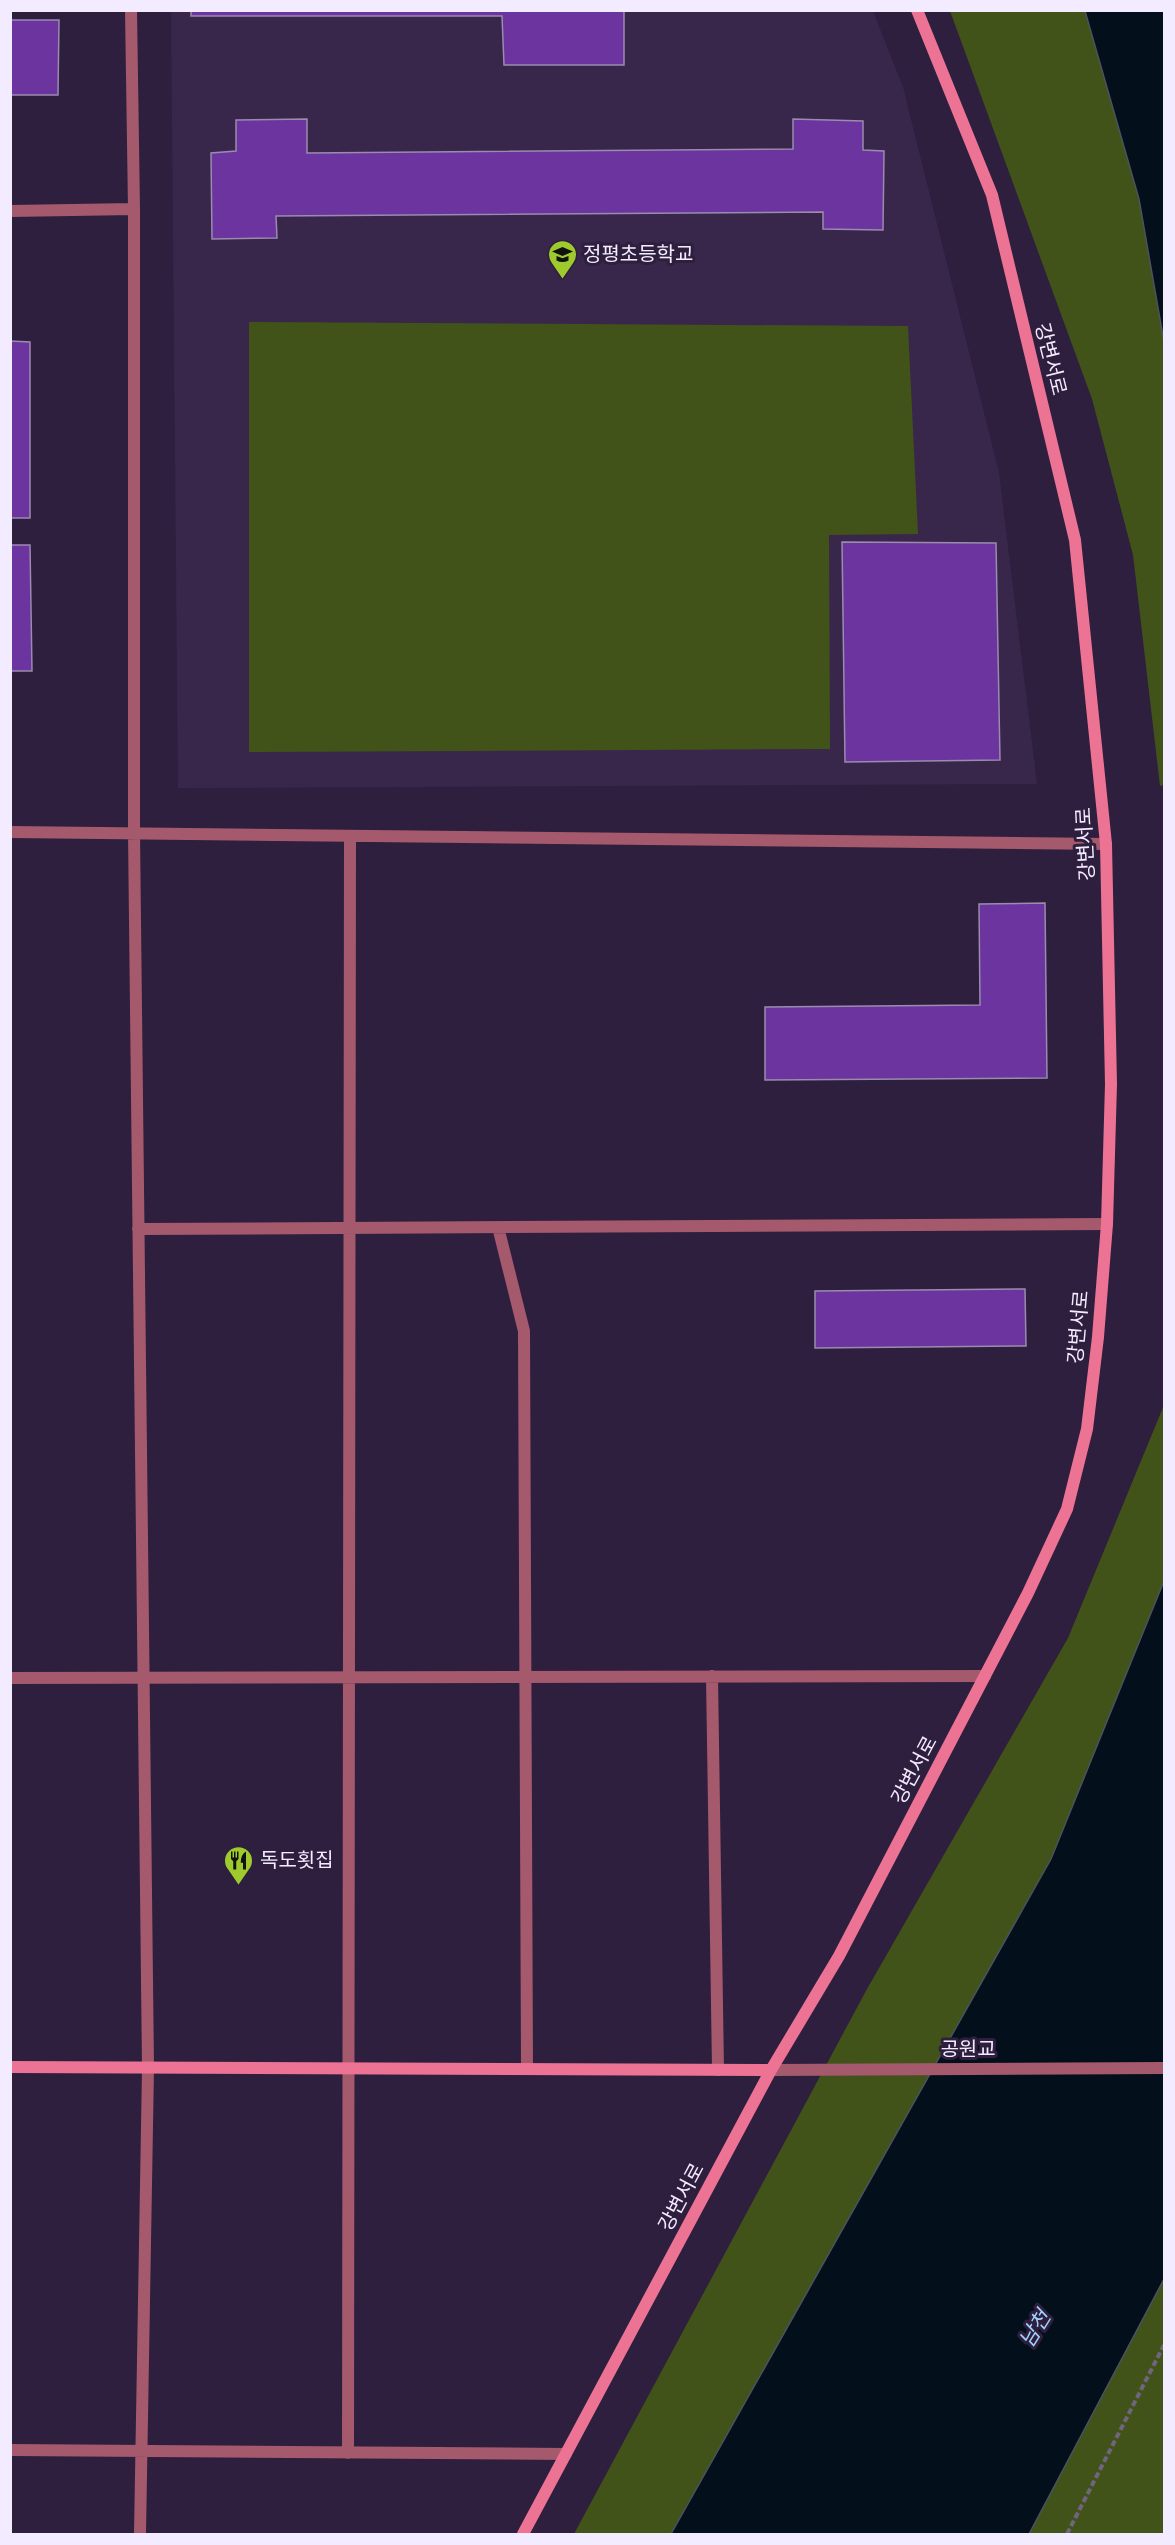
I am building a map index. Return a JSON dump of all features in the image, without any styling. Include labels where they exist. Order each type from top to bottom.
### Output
[{"type":"street","points":[[131,10],[134,209],[134,833],[148,2068],[140,2535]]},
{"type":"street","name":"강변서로","points":[[524,2535],[771,2070],[839,1956],[986,1676],[1067,1509],[1087,1429],[1098,1337],[1107,1224],[1110,1084],[1106,844],[1075,540],[992,195],[917,10]]},
{"type":"street","points":[[10,211],[134,209]]},
{"type":"street","points":[[10,832],[1106,844]]},
{"type":"street","points":[[348,2452],[350,837]]},
{"type":"street","points":[[138,1229],[1107,1224]]},
{"type":"street","points":[[498,1227],[524,1331],[527,2069]]},
{"type":"street","points":[[712,1676],[717,2070]]},
{"type":"street","points":[[10,1678],[986,1676]]},
{"type":"street","points":[[10,2067],[771,2070]]},
{"type":"street","name":"공원교","points":[[771,2070],[1164,2068]]},
{"type":"street","points":[[10,2450],[566,2454]]},
{"type":"path","points":[[1067,2535],[1164,2345]]},
{"type":"shaded area","name":"정평초등학교","points":[[171,11],[873,11],[903,87],[999,473],[1037,784],[178,788]]},
{"type":"green space","points":[[950,11],[1089,11],[1148,234],[1164,327],[1164,785],[1160,786],[1133,555],[1092,399]]},
{"type":"green space","points":[[249,322],[908,326],[918,534],[829,535],[830,749],[249,752]]},
{"type":"green space","points":[[1164,1405],[1164,1585],[1081,1804],[1000,1952],[671,2534],[574,2534],[867,1989],[1068,1638]]},
{"type":"green space","points":[[1164,2279],[1164,2534],[1029,2534]]},
{"type":"water","points":[[1085,11],[1164,11],[1164,342],[1139,199]]},
{"type":"water","name":"남천","points":[[1164,1581],[1164,2279],[1029,2534],[671,2534],[1051,1859]]},
{"type":"building","points":[[191,10],[624,10],[624,65],[504,65],[502,16],[191,16]]},
{"type":"building","points":[[10,20],[59,20],[58,95],[10,95]]},
{"type":"building","points":[[307,119],[307,153],[793,149],[793,119],[863,121],[863,150],[884,151],[883,230],[823,229],[823,212],[276,216],[277,238],[212,239],[211,153],[236,151],[236,120]]},
{"type":"building","points":[[10,341],[30,342],[30,518],[10,518]]},
{"type":"building","points":[[842,542],[996,543],[1000,760],[845,762]]},
{"type":"building","points":[[10,545],[30,545],[32,671],[10,671]]},
{"type":"building","points":[[1045,903],[1047,1078],[765,1080],[765,1007],[980,1005],[979,904]]},
{"type":"building","points":[[1025,1289],[1026,1346],[815,1348],[815,1291]]},
{"type":"place","name":"정평초등학교","points":[[562,280]]},
{"type":"place","name":"독도횟집","points":[[239,1886]]}]
